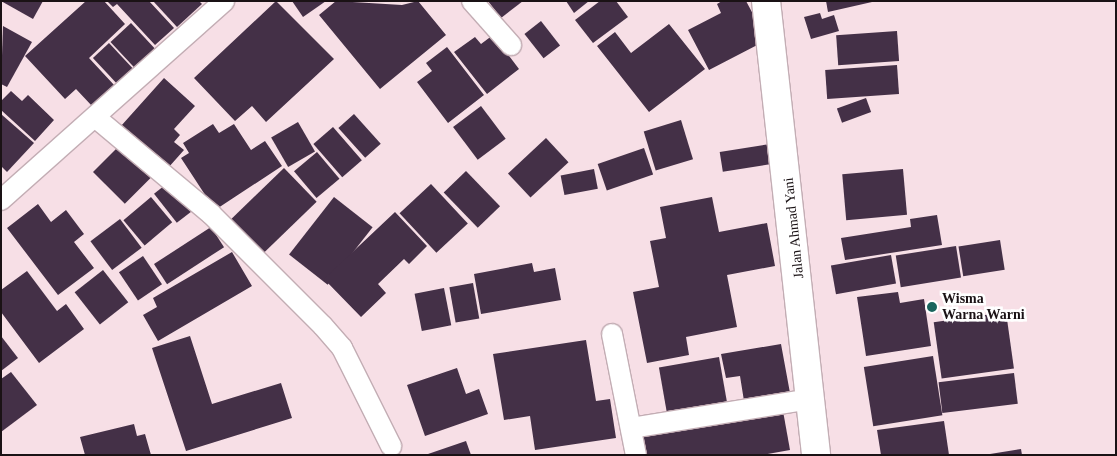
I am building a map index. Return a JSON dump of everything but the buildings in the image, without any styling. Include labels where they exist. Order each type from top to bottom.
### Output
[{"type":"street","points":[[472,1],[511,45]]},
{"type":"street","name":"Jalan Ahmad Yani","points":[[766,1],[816,455]]},
{"type":"street","points":[[1,200],[95,118],[220,3]]},
{"type":"street","points":[[95,118],[211,214],[323,326],[342,348],[391,446]]},
{"type":"street","points":[[612,334],[636,455]]},
{"type":"street","points":[[631,428],[811,399]]},
{"type":"place","name":"Wisma Warna Warni","points":[[932,307]]}]
